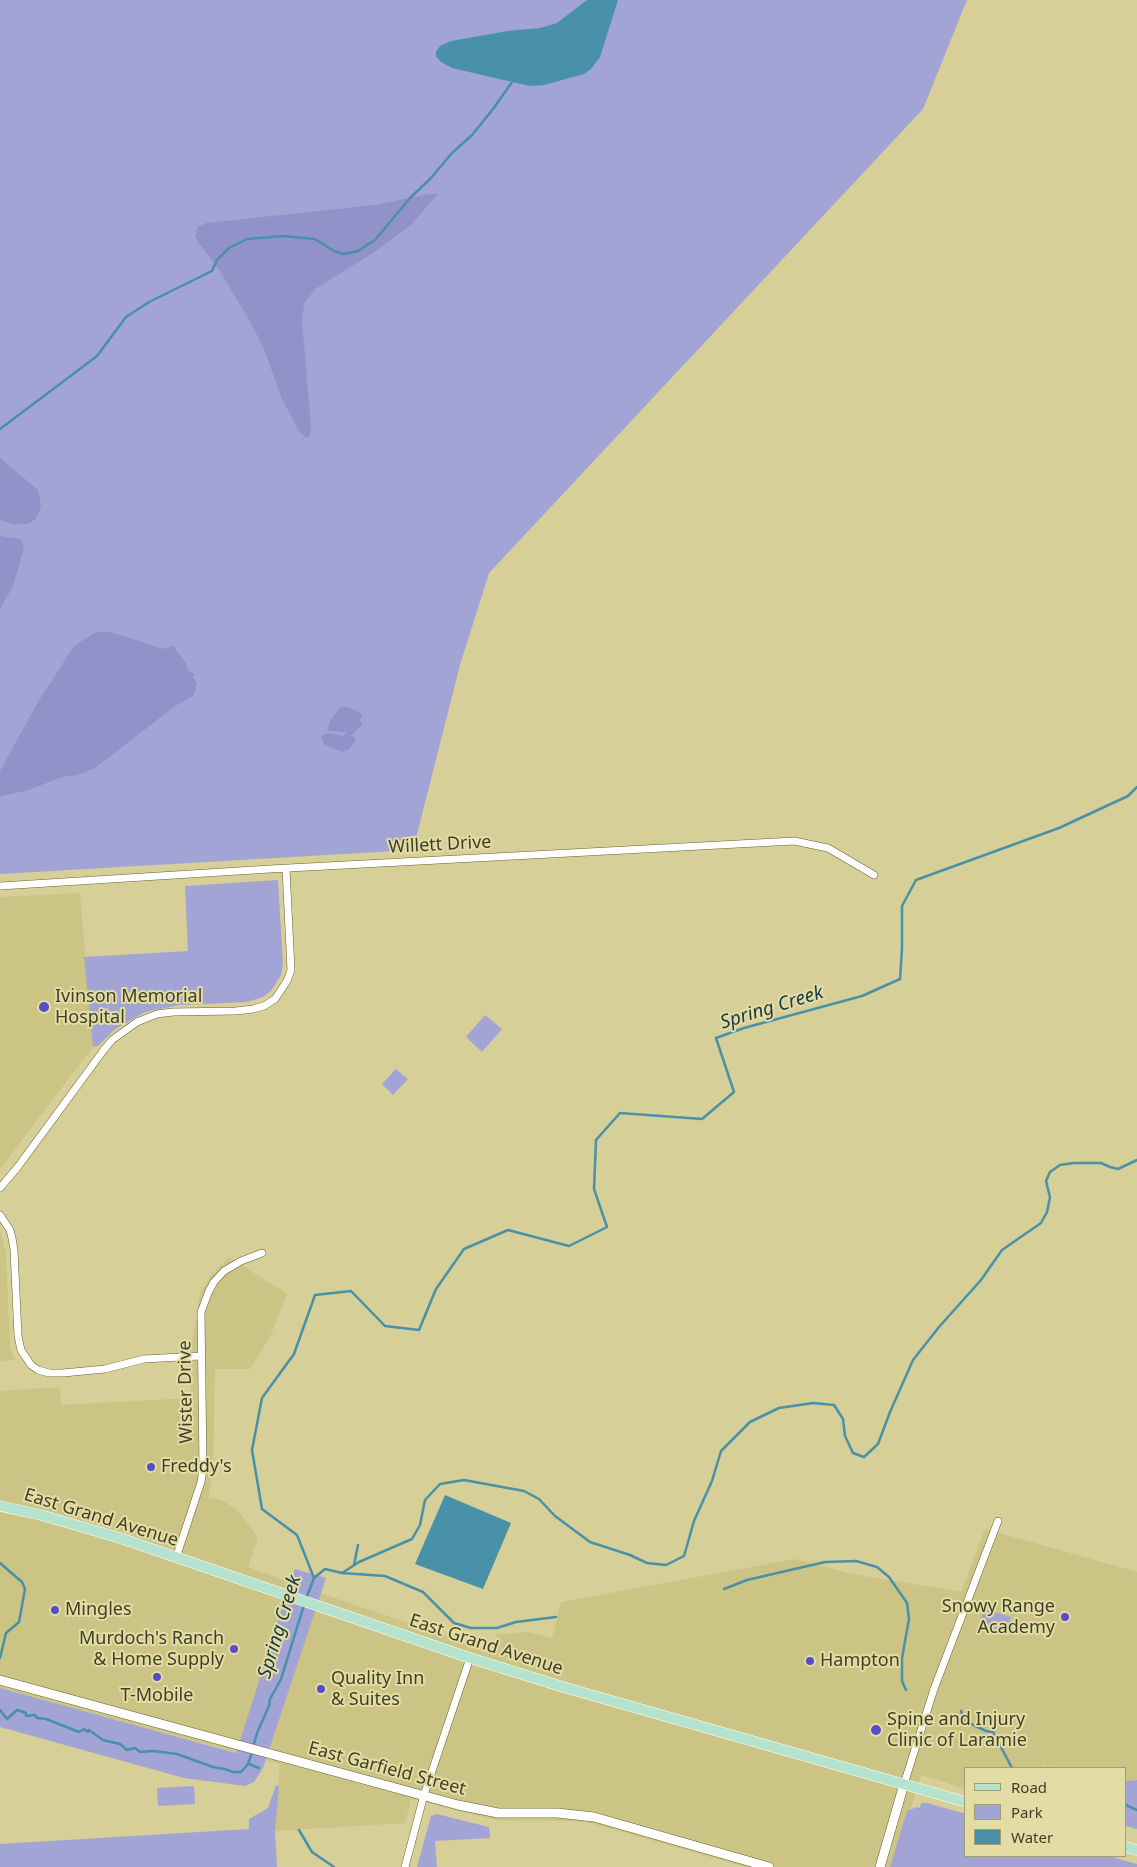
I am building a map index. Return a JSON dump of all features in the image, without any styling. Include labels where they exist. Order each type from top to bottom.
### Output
[{"type":"main road","name":"East Grand Avenue","points":[[0,1506],[84,1527],[470,1658],[591,1696],[964,1801]]},
{"type":"street","name":"Willett Drive","points":[[0,886],[794,841],[828,848],[874,875]]},
{"type":"street","points":[[0,1188],[112,1040],[137,1022],[157,1014],[173,1012],[253,1009],[264,1006],[274,999],[287,981],[290,970],[286,869]]},
{"type":"street","points":[[0,1215],[10,1230],[14,1250],[18,1336],[21,1350],[31,1365],[38,1370],[49,1373],[63,1373],[105,1369],[144,1359],[200,1356]]},
{"type":"street","name":"Wister Drive","points":[[176,1558],[201,1482],[201,1312],[211,1287],[224,1271],[262,1253]]},
{"type":"street","points":[[880,1867],[934,1689],[998,1521]]},
{"type":"street","points":[[405,1867],[424,1795],[470,1658]]},
{"type":"street","name":"East Garfield Street","points":[[0,1680],[458,1805],[498,1813],[557,1813],[594,1817],[768,1867]]},
{"type":"shaded area","points":[[429,194],[438,194],[411,225],[373,253],[315,289],[304,304],[302,321],[311,427],[310,436],[306,438],[298,430],[282,399],[264,349],[252,325],[218,268],[198,242],[195,236],[198,227],[206,223],[375,205]]},
{"type":"shaded area","points":[[0,458],[38,490],[41,506],[36,519],[28,524],[12,524],[0,520]]},
{"type":"shaded area","points":[[0,536],[21,539],[24,547],[13,586],[0,609]]},
{"type":"shaded area","points":[[96,632],[121,635],[163,649],[173,646],[186,663],[188,670],[195,675],[193,677],[197,684],[193,696],[175,706],[95,768],[78,775],[62,777],[26,791],[0,796],[0,771],[38,702],[74,646]]},
{"type":"shaded area","points":[[340,707],[348,707],[362,715],[360,720],[362,724],[352,735],[356,740],[349,749],[342,752],[324,744],[321,736],[328,733],[343,736],[347,732],[327,731],[330,721]]},
{"type":"shaded area","name":"Ivinson Memorial Hospital","points":[[80,893],[93,1047],[0,1169],[0,897]]},
{"type":"shaded area","points":[[0,1231],[6,1253],[10,1348],[15,1360],[0,1361]]},
{"type":"shaded area","points":[[229,1257],[287,1294],[270,1337],[250,1369],[215,1369],[213,1475],[208,1498],[222,1500],[241,1514],[258,1538],[248,1567],[491,1651],[496,1635],[528,1632],[552,1638],[561,1602],[795,1559],[852,1574],[961,1592],[985,1529],[1137,1572],[1137,1780],[1127,1781],[1127,1767],[1051,1767],[1043,1765],[1042,1767],[964,1767],[964,1788],[921,1775],[893,1867],[746,1867],[590,1823],[495,1820],[411,1799],[405,1823],[275,1831],[280,1764],[0,1688],[0,1391],[60,1387],[61,1405],[191,1398],[192,1344],[200,1293],[212,1274]]},
{"type":"green space","points":[[0,0],[967,0],[923,109],[489,573],[460,665],[413,850],[0,874]]},
{"type":"green space","points":[[278,880],[283,964],[281,975],[271,991],[263,997],[247,1002],[179,1005],[145,1012],[114,1030],[98,1046],[93,1047],[84,957],[188,951],[185,886]]},
{"type":"green space","points":[[485,1015],[502,1029],[482,1052],[466,1037]]},
{"type":"green space","points":[[396,1069],[408,1079],[393,1095],[382,1084]]},
{"type":"green space","points":[[295,1569],[326,1578],[263,1768],[254,1782],[245,1786],[184,1778],[0,1727],[0,1688],[236,1753]]},
{"type":"green space","points":[[984,1609],[1011,1617],[1006,1633],[979,1625]]},
{"type":"green space","points":[[1137,1780],[1137,1829],[1127,1826],[1127,1781]]},
{"type":"green space","points":[[276,1785],[279,1786],[275,1831],[277,1867],[0,1867],[0,1844],[249,1829],[249,1819],[268,1808]]},
{"type":"green space","points":[[194,1786],[195,1804],[158,1806],[157,1788]]},
{"type":"green space","points":[[921,1803],[927,1803],[964,1813],[964,1857],[1112,1857],[1137,1864],[1137,1867],[890,1867],[907,1811],[917,1807],[920,1808]]},
{"type":"green space","points":[[437,1814],[489,1827],[490,1838],[435,1841],[437,1867],[417,1867],[431,1816]]},
{"type":"water","points":[[587,0],[618,0],[600,57],[591,69],[584,74],[544,85],[530,86],[452,68],[441,62],[436,56],[440,46],[451,41],[508,31],[540,28],[557,23]]},
{"type":"water","points":[[445,1495],[511,1523],[483,1589],[415,1564]]},
{"type":"waterway","points":[[0,429],[97,356],[126,317],[149,302],[212,271],[217,260],[229,248],[247,239],[283,236],[315,239],[334,251],[344,254],[358,251],[375,240],[410,198],[431,178],[452,153],[472,135],[512,82]]},
{"type":"waterway","name":"Spring Creek","points":[[306,1599],[314,1578],[297,1535],[262,1509],[252,1450],[262,1398],[294,1354],[315,1295],[351,1291],[385,1326],[419,1330],[436,1289],[464,1249],[508,1230],[569,1246],[607,1227],[594,1189],[596,1140],[620,1113],[702,1119],[734,1092],[716,1038],[744,1028],[862,996],[900,979],[902,906],[916,880],[1059,828],[1128,796],[1137,787]]},
{"type":"waterway","points":[[342,1573],[359,1562],[412,1539],[420,1525],[425,1500],[440,1484],[464,1480],[524,1491],[539,1499],[555,1516],[590,1542],[630,1555],[647,1563],[666,1565],[684,1556],[694,1521],[712,1481],[721,1451],[750,1422],[779,1408],[813,1403],[834,1405],[843,1419],[845,1436],[853,1453],[864,1457],[878,1444],[913,1360],[939,1327],[981,1280],[1002,1250],[1041,1223],[1047,1212],[1050,1197],[1046,1181],[1050,1172],[1060,1165],[1074,1163],[1101,1163],[1118,1169],[1137,1160]]},
{"type":"waterway","points":[[354,1565],[358,1545]]},
{"type":"waterway","points":[[724,1589],[747,1580],[825,1562],[856,1561],[877,1567],[889,1577],[907,1603],[909,1619],[902,1658],[902,1681],[906,1690]]},
{"type":"waterway","points":[[0,1563],[22,1582],[25,1589],[19,1622],[6,1633],[0,1658]]},
{"type":"waterway","points":[[314,1578],[325,1569],[342,1573],[385,1576],[423,1592],[454,1623],[471,1628],[497,1628],[516,1622],[556,1617]]},
{"type":"waterway","name":"Spring Creek","points":[[253,1747],[270,1699],[281,1679],[304,1605]]},
{"type":"waterway","name":"Spring Creek","points":[[0,1710],[7,1719],[17,1710],[26,1713],[26,1716],[35,1715],[37,1718],[46,1719],[79,1732],[84,1729],[88,1732],[89,1730],[103,1740],[120,1744],[127,1750],[135,1748],[140,1752],[154,1751],[177,1754],[233,1772],[241,1772],[248,1764],[252,1752]]},
{"type":"waterway","points":[[961,1711],[965,1721],[986,1731],[993,1732],[1011,1767]]},
{"type":"waterway","points":[[249,1764],[259,1768]]},
{"type":"waterway","points":[[1127,1805],[1137,1810]]},
{"type":"waterway","points":[[299,1830],[312,1852],[334,1867]]},
{"type":"place","name":"Ivinson Memorial Hospital","points":[[44,1007]]},
{"type":"place","name":"Freddy's","points":[[151,1467]]},
{"type":"place","name":"Mingles","points":[[55,1610]]},
{"type":"place","name":"Snowy Range Academy","points":[[1065,1617]]},
{"type":"place","name":"Murdoch's Ranch & Home Supply","points":[[234,1649]]},
{"type":"place","name":"Hampton","points":[[810,1661]]},
{"type":"place","name":"T-Mobile","points":[[157,1677]]},
{"type":"place","name":"Quality Inn & Suites","points":[[321,1689]]},
{"type":"place","name":"Spine and Injury Clinic of Laramie","points":[[876,1730]]}]
